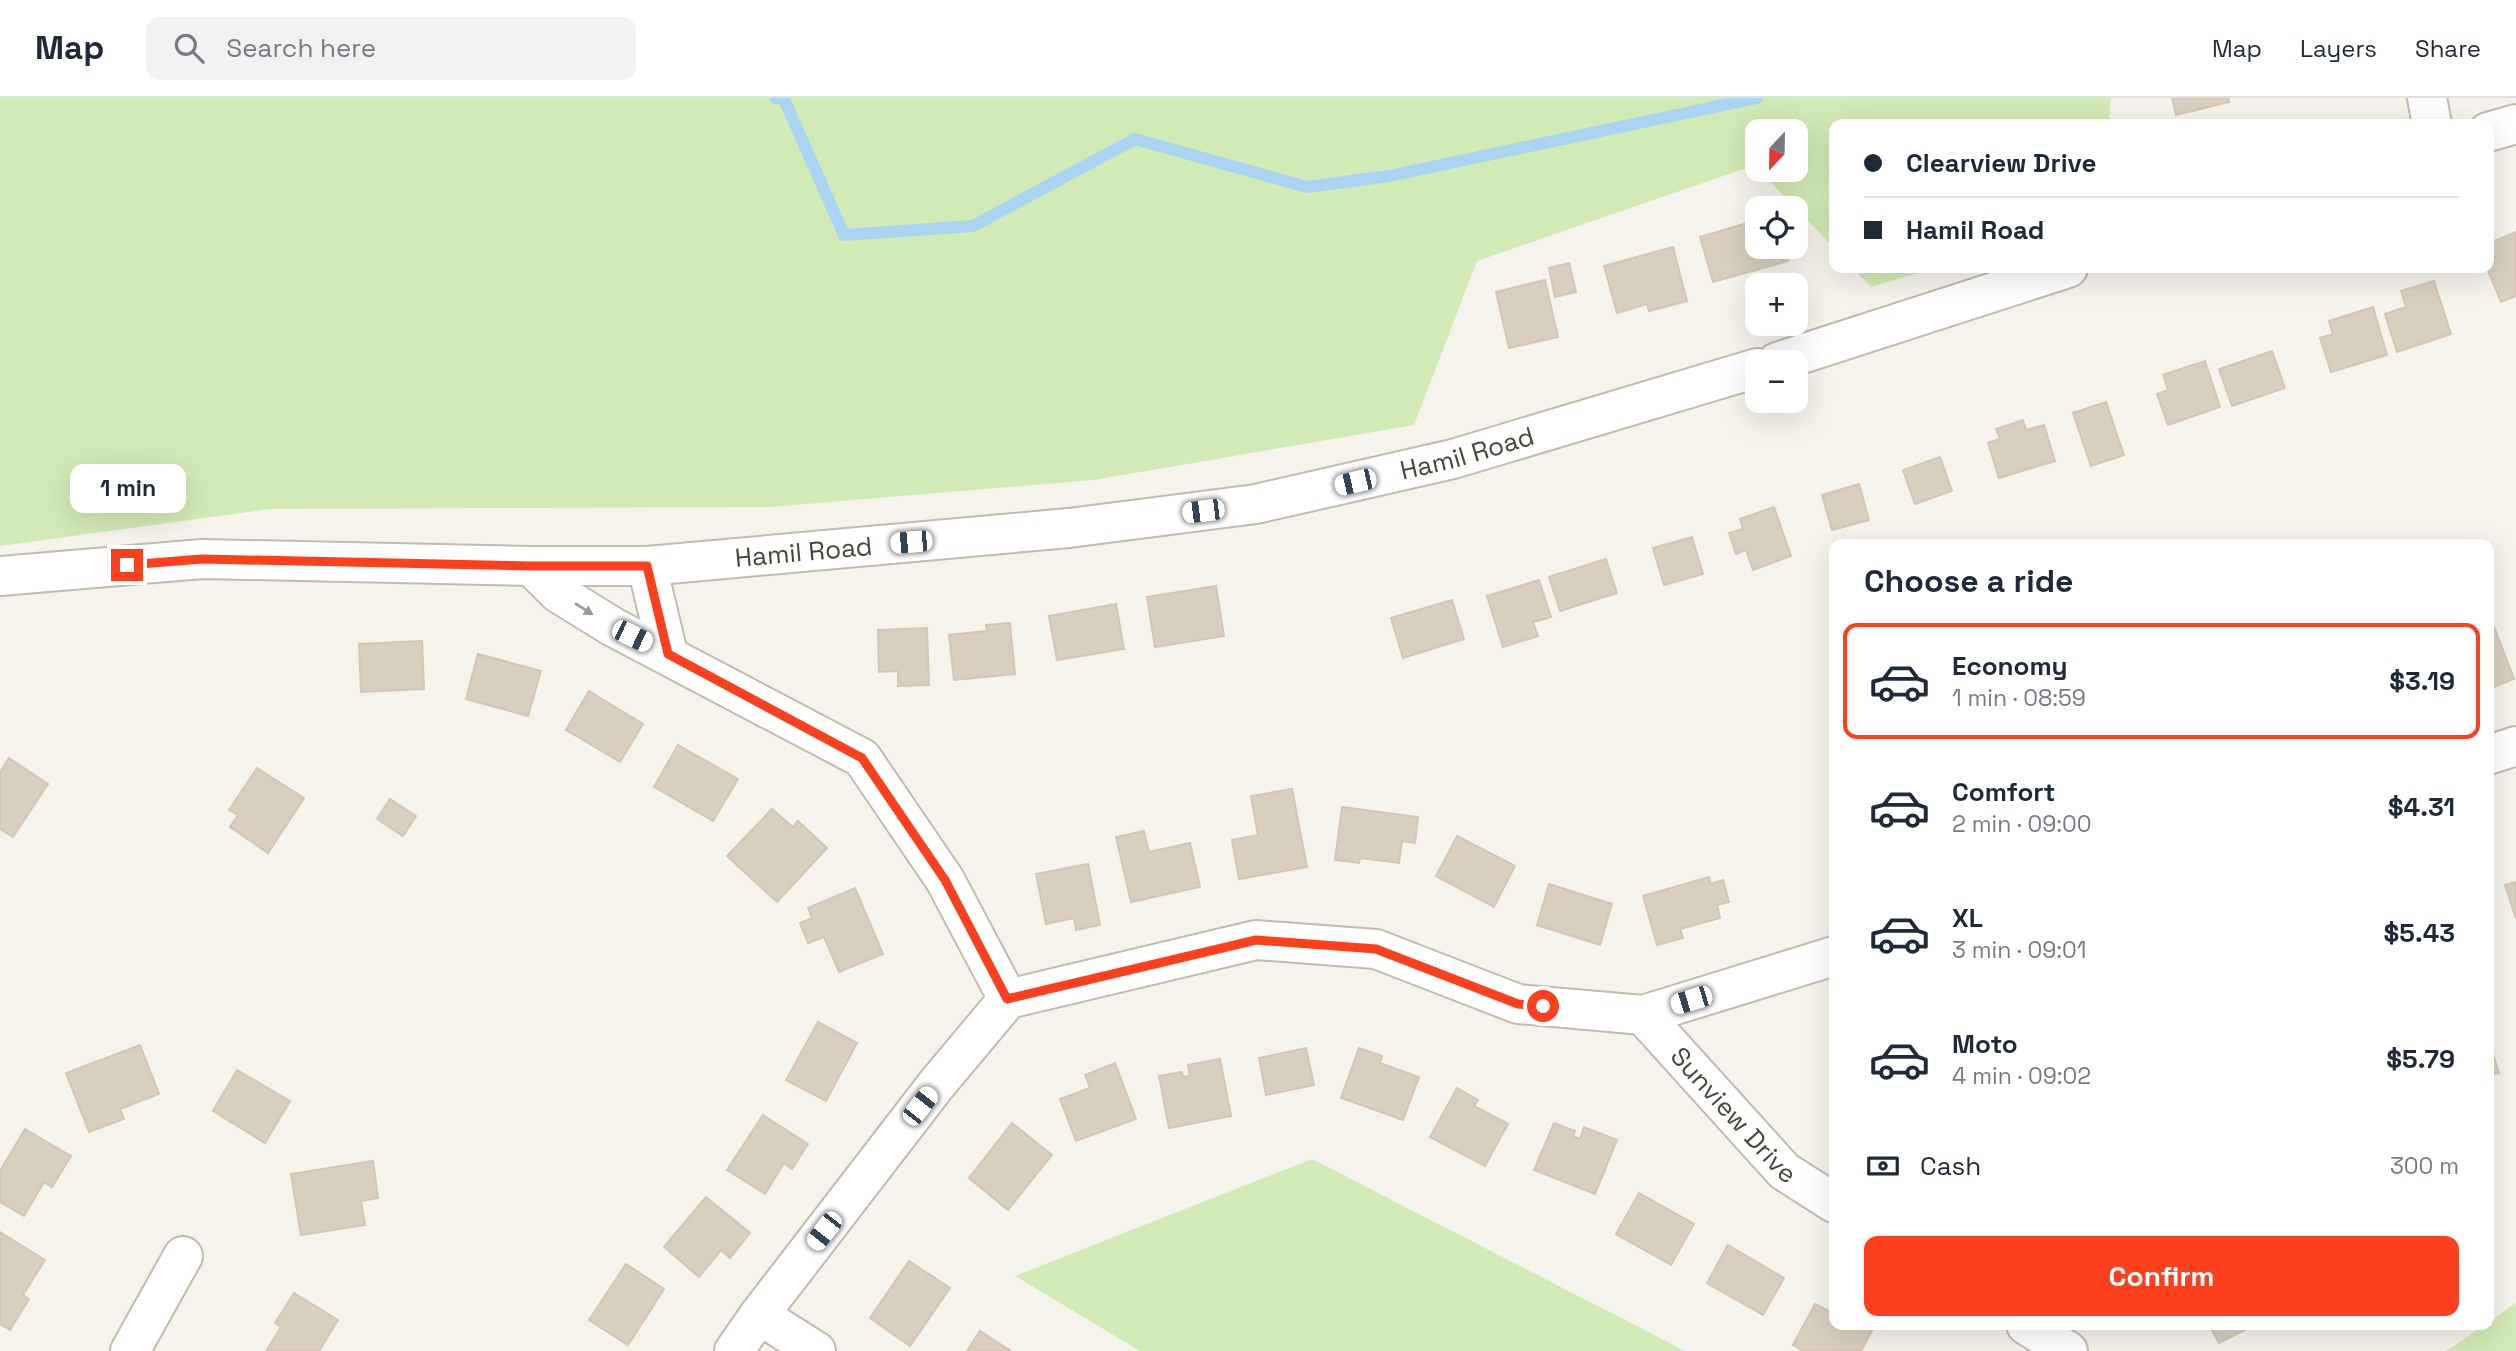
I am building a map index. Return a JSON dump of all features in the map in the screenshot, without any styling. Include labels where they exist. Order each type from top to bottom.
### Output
[{"type":"street","points":[[2427,98],[2431,119]]},
{"type":"street","points":[[2494,130],[2516,124]]},
{"type":"street","points":[[1808,352],[2053,273]]},
{"type":"street","name":"Hamil Road","points":[[0,576],[202,559],[647,566],[1069,528],[1256,504],[1453,459],[1745,372]]},
{"type":"street","points":[[531,566],[558,593],[613,627],[862,758],[945,880],[1007,999]]},
{"type":"street","points":[[647,566],[668,654]]},
{"type":"street","points":[[2494,753],[2516,746]]},
{"type":"street","points":[[734,1351],[936,1085],[1007,999],[1256,940],[1376,949],[1518,1004],[1643,1015],[1829,958]]},
{"type":"street","name":"Sunview Drive","points":[[1643,1015],[1784,1171],[1829,1200]]},
{"type":"street","points":[[130,1351],[183,1256]]},
{"type":"street","points":[[759,1315],[816,1351]]},
{"type":"street","points":[[2034,1330],[2068,1351]]},
{"type":"green space","points":[[0,98],[2111,98],[2109,119],[1829,119],[1829,243],[1808,221],[1808,196],[1784,196],[1771,182],[1808,182],[1808,119],[1745,119],[1745,168],[1477,261],[1414,425],[1094,480],[771,507],[271,509],[0,546]]},
{"type":"green space","points":[[1858,273],[1917,273],[1871,287]]},
{"type":"green space","points":[[1312,1159],[1685,1351],[1140,1351],[1015,1276]]},
{"type":"green space","points":[[2516,1303],[2516,1351],[2446,1351],[2478,1330],[2494,1330],[2494,1318]]},
{"type":"building","points":[[2172,98],[2228,98],[2229,102],[2176,115]]},
{"type":"building","points":[[1745,224],[1745,259],[1788,261],[1713,282],[1700,237]]},
{"type":"building","points":[[2516,232],[2516,296],[2501,302],[2489,273],[2494,273],[2494,241]]},
{"type":"building","points":[[1673,247],[1687,301],[1649,311],[1647,304],[1617,313],[1604,266]]},
{"type":"building","points":[[1569,263],[1576,292],[1555,297],[1549,268]]},
{"type":"building","points":[[1545,280],[1558,337],[1509,348],[1496,292]]},
{"type":"building","points":[[2434,281],[2451,334],[2397,352],[2385,314],[2406,307],[2401,291]]},
{"type":"building","points":[[2373,307],[2387,355],[2331,372],[2320,338],[2333,334],[2329,321]]},
{"type":"building","points":[[2272,351],[2285,388],[2232,406],[2219,369]]},
{"type":"building","points":[[2205,361],[2220,407],[2168,425],[2157,394],[2168,390],[2163,375]]},
{"type":"building","points":[[2106,402],[2124,455],[2091,466],[2073,413]]},
{"type":"building","points":[[2023,420],[2026,430],[2044,425],[2055,461],[1999,478],[1988,443],[2000,439],[1996,429]]},
{"type":"building","points":[[1940,457],[1952,491],[1915,504],[1903,470]]},
{"type":"building","points":[[1859,484],[1869,520],[1832,530],[1822,495]]},
{"type":"building","points":[[1774,507],[1791,556],[1753,570],[1746,550],[1736,554],[1729,533],[1743,529],[1740,519]]},
{"type":"building","points":[[1692,537],[1703,574],[1664,585],[1653,548]]},
{"type":"building","points":[[1606,559],[1617,593],[1560,611],[1549,577]]},
{"type":"building","points":[[1539,580],[1551,617],[1533,622],[1538,636],[1503,647],[1487,596]]},
{"type":"building","points":[[1216,586],[1224,636],[1155,647],[1147,597]]},
{"type":"building","points":[[1452,600],[1464,639],[1403,658],[1391,618]]},
{"type":"building","points":[[1116,604],[1124,649],[1057,660],[1049,616]]},
{"type":"building","points":[[1010,623],[1015,674],[954,680],[949,635],[987,631],[986,625]]},
{"type":"building","points":[[2494,627],[2514,679],[2494,687]]},
{"type":"building","points":[[927,628],[929,685],[898,686],[898,671],[879,672],[878,630]]},
{"type":"building","points":[[422,641],[424,689],[361,692],[359,644]]},
{"type":"building","points":[[478,654],[541,671],[528,716],[466,699]]},
{"type":"building","points":[[589,691],[643,724],[620,762],[566,730]]},
{"type":"building","points":[[678,745],[738,779],[713,821],[654,787]]},
{"type":"building","points":[[9,758],[48,784],[13,837],[0,829],[0,772]]},
{"type":"building","points":[[257,768],[304,798],[268,853],[230,827],[238,815],[229,810]]},
{"type":"building","points":[[1292,789],[1307,867],[1239,879],[1232,840],[1258,835],[1251,796]]},
{"type":"building","points":[[390,799],[416,816],[403,836],[377,819]]},
{"type":"building","points":[[1342,807],[1418,817],[1415,843],[1402,841],[1399,863],[1360,858],[1359,863],[1335,860]]},
{"type":"building","points":[[772,809],[793,827],[798,821],[827,848],[777,902],[727,856]]},
{"type":"building","points":[[1144,831],[1149,852],[1190,843],[1200,887],[1131,902],[1116,837]]},
{"type":"building","points":[[1457,836],[1515,866],[1494,907],[1436,876]]},
{"type":"building","points":[[1088,864],[1100,925],[1076,930],[1074,918],[1046,924],[1036,874]]},
{"type":"building","points":[[1709,877],[1711,884],[1723,880],[1729,902],[1717,905],[1720,918],[1680,929],[1683,938],[1657,945],[1643,896]]},
{"type":"building","points":[[2516,882],[2516,919],[2505,885]]},
{"type":"building","points":[[1549,884],[1612,904],[1600,945],[1537,925]]},
{"type":"building","points":[[855,888],[883,954],[839,972],[824,937],[808,943],[800,923],[812,918],[808,908]]},
{"type":"building","points":[[818,1022],[857,1043],[826,1101],[786,1080]]},
{"type":"building","points":[[140,1045],[159,1094],[120,1109],[124,1119],[89,1132],[66,1073]]},
{"type":"building","points":[[1306,1048],[1314,1085],[1266,1095],[1259,1058]]},
{"type":"building","points":[[1359,1048],[1382,1056],[1380,1063],[1419,1077],[1403,1120],[1341,1098]]},
{"type":"building","points":[[2494,1057],[2499,1073],[2494,1074]]},
{"type":"building","points":[[1220,1059],[1231,1116],[1169,1128],[1159,1076],[1182,1072],[1183,1077],[1190,1076],[1188,1065]]},
{"type":"building","points":[[1115,1063],[1136,1119],[1076,1141],[1060,1099],[1090,1088],[1085,1075]]},
{"type":"building","points":[[237,1070],[290,1101],[265,1143],[213,1111]]},
{"type":"building","points":[[1457,1088],[1478,1100],[1474,1106],[1508,1124],[1485,1166],[1430,1137]]},
{"type":"building","points":[[763,1115],[808,1144],[792,1169],[784,1163],[765,1194],[727,1170]]},
{"type":"building","points":[[1012,1123],[1052,1155],[1008,1210],[969,1178]]},
{"type":"building","points":[[1554,1123],[1575,1131],[1573,1136],[1580,1139],[1584,1127],[1617,1140],[1595,1194],[1534,1170]]},
{"type":"building","points":[[25,1129],[71,1156],[52,1187],[44,1182],[24,1216],[0,1202],[0,1171]]},
{"type":"building","points":[[373,1161],[378,1198],[361,1201],[365,1225],[301,1235],[291,1174]]},
{"type":"building","points":[[1639,1193],[1694,1224],[1671,1265],[1616,1234]]},
{"type":"building","points":[[706,1197],[750,1233],[730,1258],[721,1250],[699,1277],[664,1247]]},
{"type":"building","points":[[0,1232],[45,1260],[23,1295],[29,1299],[10,1330],[0,1324]]},
{"type":"building","points":[[1728,1245],[1784,1278],[1763,1315],[1707,1283]]},
{"type":"building","points":[[909,1261],[950,1288],[910,1346],[870,1318]]},
{"type":"building","points":[[626,1264],[664,1289],[628,1345],[589,1320]]},
{"type":"building","points":[[294,1293],[338,1320],[319,1351],[266,1351],[281,1327],[275,1323]]},
{"type":"building","points":[[1815,1304],[1829,1311],[1829,1330],[1872,1330],[1861,1351],[1803,1351],[1793,1345]]},
{"type":"building","points":[[2212,1330],[2244,1330],[2219,1343]]},
{"type":"building","points":[[980,1331],[1011,1351],[967,1351]]},
{"type":"waterway","points":[[775,98],[784,99],[844,235],[973,226],[1135,139],[1307,187],[1389,176],[1757,98]]},
{"type":"route","points":[[127,565],[202,559],[647,566],[668,654],[862,758],[945,880],[1007,999],[1256,940],[1376,949],[1518,1004],[1543,1006]]}]
